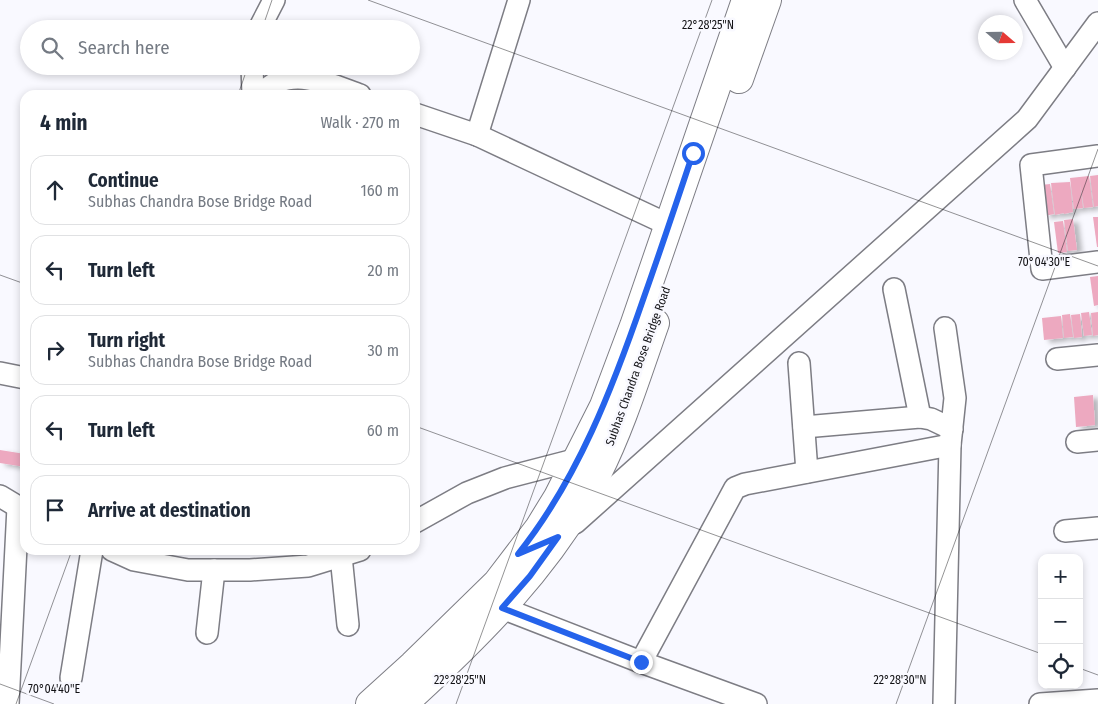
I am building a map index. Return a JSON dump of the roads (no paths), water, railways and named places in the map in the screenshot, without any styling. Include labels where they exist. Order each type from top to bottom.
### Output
[{"type":"main road","name":"Subhas Chandra Bose Bridge Road","points":[[370,704],[413,665],[496,583],[539,528],[578,459],[604,406],[669,225],[746,0]]},
{"type":"main road","name":"Subhas Chandra Bose Bridge Road","points":[[403,704],[502,608],[530,576],[558,537],[596,475],[619,426],[767,0]]},
{"type":"street","points":[[264,20],[274,0]]},
{"type":"street","points":[[477,135],[519,0]]},
{"type":"street","points":[[1025,0],[1065,68]]},
{"type":"street","points":[[518,554],[558,537],[1027,119],[1098,23]]},
{"type":"street","points":[[252,75],[253,90]]},
{"type":"street","points":[[265,90],[283,79],[310,78],[345,90]]},
{"type":"street","points":[[420,116],[477,135],[669,225]]},
{"type":"street","points":[[1098,156],[1030,165],[1042,269],[1098,262]]},
{"type":"street","points":[[894,289],[920,417]]},
{"type":"street","points":[[944,704],[951,437],[955,398],[945,328]]},
{"type":"street","points":[[1057,359],[1098,355]]},
{"type":"street","points":[[799,363],[808,472]]},
{"type":"street","points":[[0,373],[20,377]]},
{"type":"street","points":[[804,427],[920,417],[931,419],[951,437]]},
{"type":"street","points":[[641,662],[735,488],[951,437]]},
{"type":"street","points":[[420,519],[467,493],[505,478],[578,459]]},
{"type":"street","points":[[0,496],[20,508]]},
{"type":"street","points":[[1065,531],[1098,528]]},
{"type":"street","points":[[8,704],[20,537]]},
{"type":"street","points":[[71,678],[91,555]]},
{"type":"street","points":[[123,555],[134,560],[188,570],[250,570],[308,566],[344,555]]},
{"type":"street","points":[[348,625],[351,555]]},
{"type":"street","points":[[207,633],[214,570]]},
{"type":"street","points":[[502,608],[756,704]]},
{"type":"street","points":[[1040,704],[1098,700]]}]
